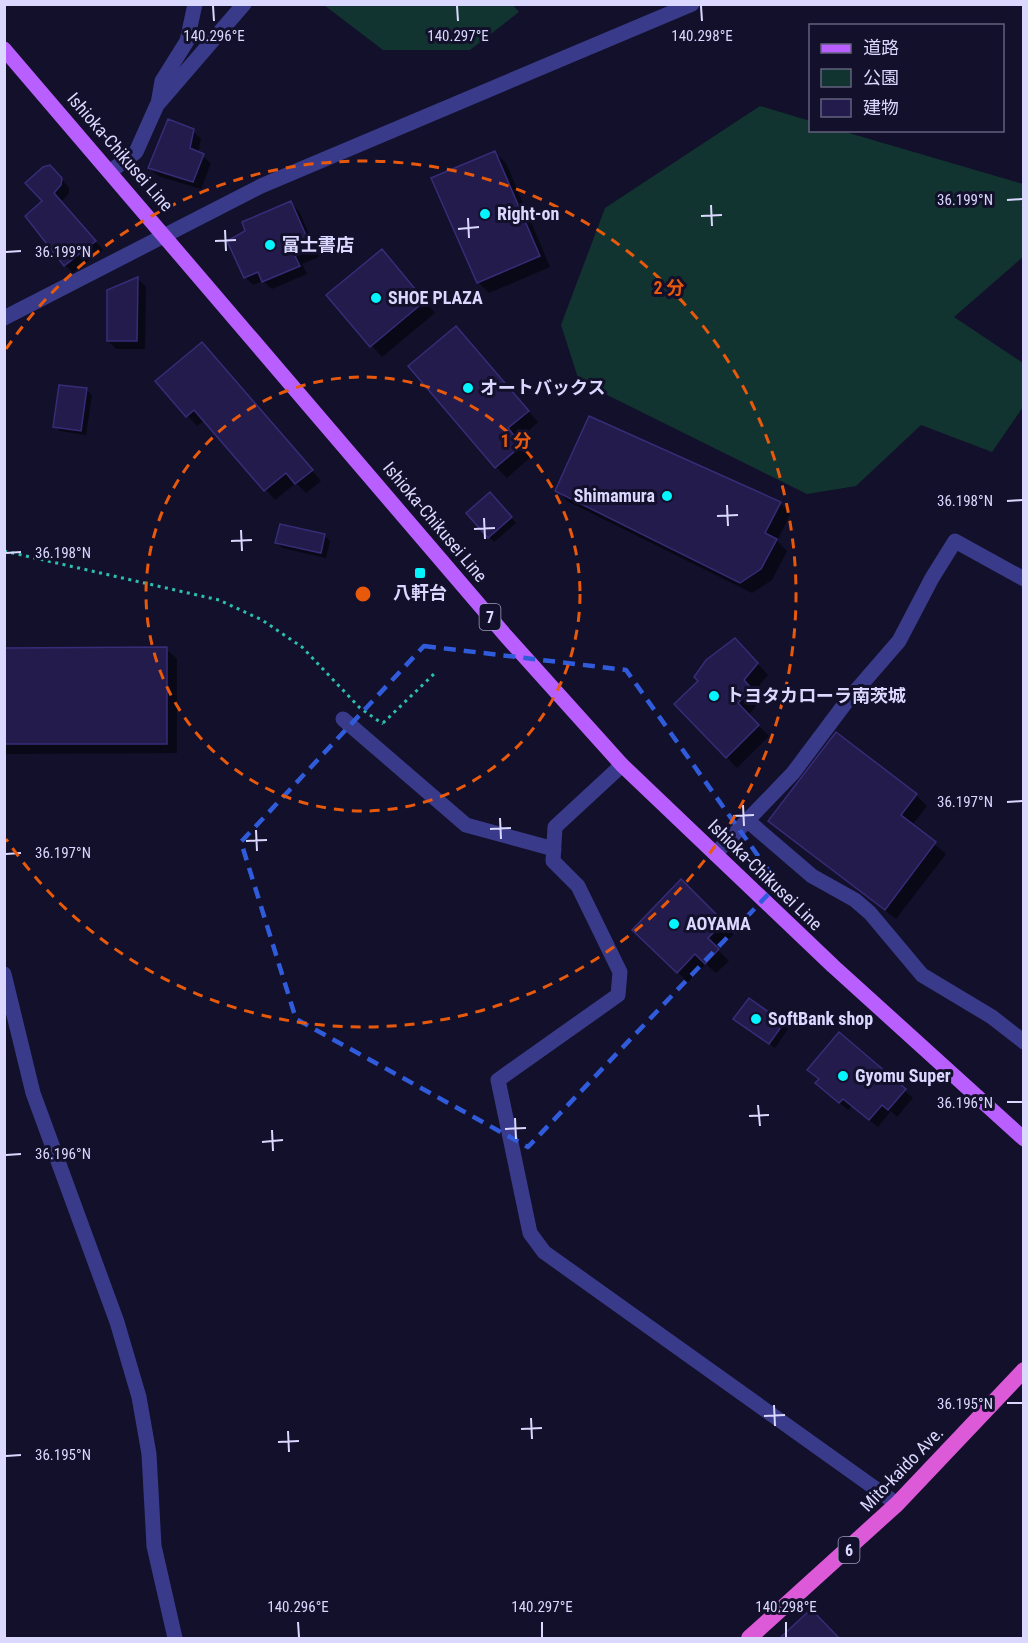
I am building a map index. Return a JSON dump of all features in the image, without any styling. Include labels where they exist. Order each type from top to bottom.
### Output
[{"type":"highway","name":"Mito-kaido Ave.","points":[[749,1638],[897,1504],[1023,1370]]},
{"type":"main road","name":"Ishioka-Chikusei Line","points":[[4,49],[167,236],[505,635],[622,765],[1023,1139]]},
{"type":"street","points":[[111,171],[136,152],[157,105],[162,81],[187,40],[195,4]]},
{"type":"street","points":[[157,105],[244,4]]},
{"type":"street","points":[[4,318],[261,186],[693,4]]},
{"type":"street","points":[[715,854],[793,773],[847,701],[899,641],[932,578],[955,541],[1023,579]]},
{"type":"street","points":[[343,719],[466,825],[554,849]]},
{"type":"street","points":[[622,765],[555,827],[553,861],[578,886],[620,972],[618,995],[498,1080],[530,1233],[544,1252],[897,1504]]},
{"type":"street","points":[[748,821],[812,876],[855,900],[870,913],[922,975],[992,1017],[1023,1042]]},
{"type":"street","points":[[4,974],[33,1093],[117,1322],[139,1396],[149,1454],[154,1546],[175,1638]]},
{"type":"path","points":[[4,551],[219,600],[262,620],[302,647],[360,708],[383,723]]},
{"type":"path","points":[[367,739],[436,672]]},
{"type":"highlighted area","points":[[424,646],[626,670],[778,884],[528,1147],[296,1019],[241,842]]},
{"type":"green space","points":[[512,4],[519,12],[470,50],[383,50],[324,5]]},
{"type":"green space","points":[[760,106],[809,121],[809,132],[845,132],[1023,184],[1023,257],[954,317],[1023,363],[1023,407],[992,452],[921,425],[856,486],[807,494],[579,381],[561,325],[605,208]]},
{"type":"building","points":[[168,119],[194,129],[190,148],[204,154],[193,182],[148,168]]},
{"type":"building","points":[[495,151],[540,256],[477,283],[431,178]]},
{"type":"building","points":[[50,165],[62,178],[61,185],[54,193],[96,241],[64,266],[25,216],[42,201],[25,183],[43,167]]},
{"type":"building","name":"富士書店","points":[[291,201],[312,249],[295,256],[300,266],[262,282],[258,272],[244,278],[227,241],[245,231],[242,222]]},
{"type":"building","name":"SHOE PLAZA","points":[[382,249],[425,301],[370,347],[326,295]]},
{"type":"building","points":[[138,277],[137,341],[107,341],[107,290]]},
{"type":"building","name":"オートバックス","points":[[456,326],[529,411],[508,428],[522,445],[495,468],[408,366]]},
{"type":"building","points":[[202,342],[313,470],[295,484],[286,473],[264,491],[194,410],[186,417],[155,381]]},
{"type":"building","points":[[59,385],[87,388],[81,431],[53,427]]},
{"type":"building","name":"Shimamura","points":[[589,416],[781,502],[765,533],[777,539],[761,569],[740,583],[555,491]]},
{"type":"building","points":[[490,492],[512,517],[488,538],[466,513]]},
{"type":"building","points":[[280,524],[325,534],[321,553],[275,543]]},
{"type":"building","name":"トヨタカローラ南茨城","points":[[735,638],[758,663],[744,680],[752,689],[738,703],[759,725],[726,758],[674,704],[698,681],[694,677],[706,660]]},
{"type":"building","points":[[167,647],[167,744],[4,744],[4,648]]},
{"type":"building","points":[[836,732],[917,794],[901,815],[936,842],[885,910],[768,821]]},
{"type":"building","points":[[681,879],[724,922],[708,938],[719,949],[705,964],[695,954],[677,973],[632,930]]},
{"type":"building","points":[[749,998],[784,1023],[769,1044],[733,1019]]},
{"type":"building","points":[[839,1032],[906,1089],[888,1110],[882,1105],[869,1120],[843,1099],[839,1103],[815,1083],[819,1079],[807,1070]]},
{"type":"building","points":[[811,1609],[839,1638],[780,1638]]},
{"type":"place","name":"Right-on","points":[[485,214]]},
{"type":"place","name":"富士書店","points":[[270,245]]},
{"type":"place","name":"SHOE PLAZA","points":[[376,298]]},
{"type":"place","name":"オートバックス","points":[[468,388]]},
{"type":"place","name":"Shimamura","points":[[667,496]]},
{"type":"place","name":"八軒台","points":[[420,573]]},
{"type":"place","name":"トヨタカローラ南茨城","points":[[714,696]]},
{"type":"place","name":"AOYAMA","points":[[674,924]]},
{"type":"place","name":"SoftBank shop","points":[[756,1019]]},
{"type":"place","name":"Gyomu Super","points":[[843,1076]]}]
